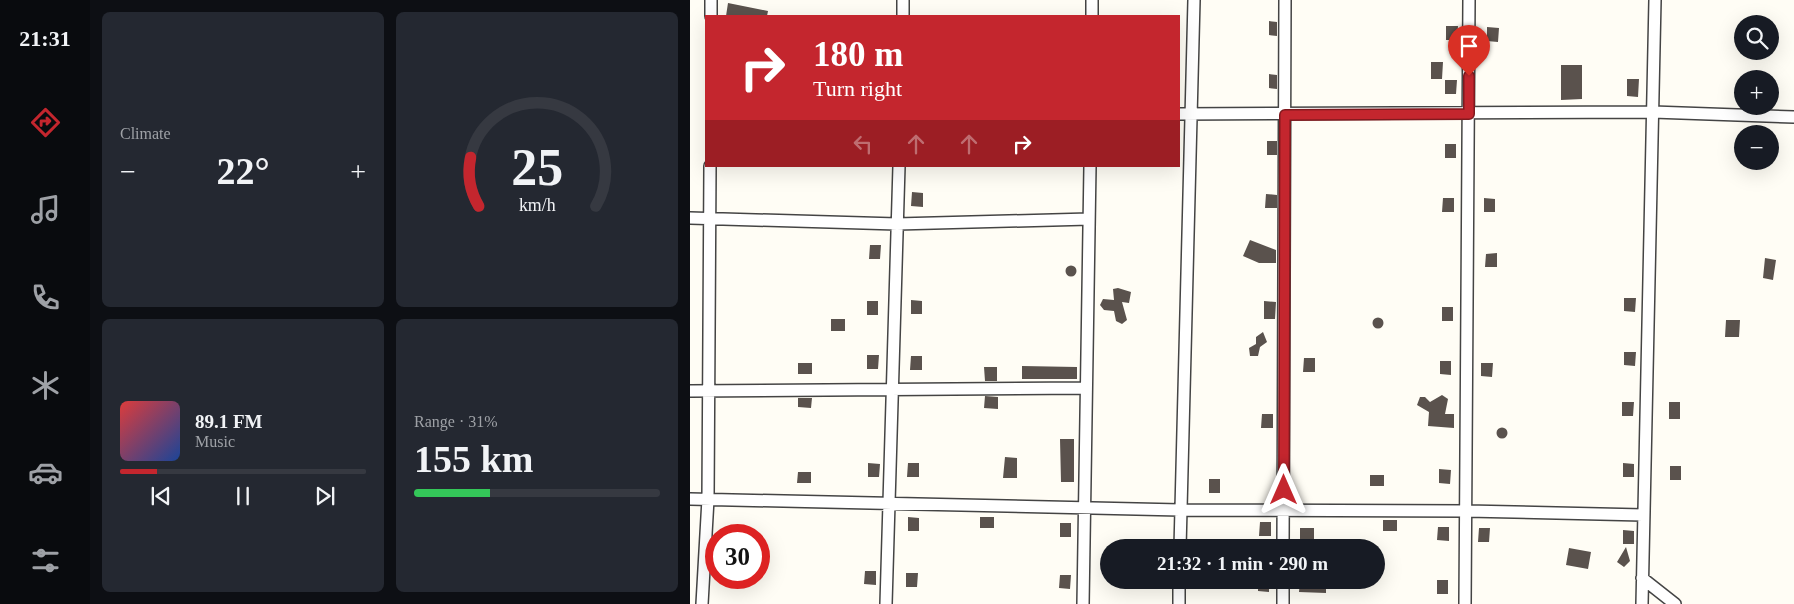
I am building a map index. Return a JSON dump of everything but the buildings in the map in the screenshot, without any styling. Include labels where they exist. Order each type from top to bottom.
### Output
[{"type":"street","points":[[711,0],[711,15]]},
{"type":"street","points":[[903,0],[903,15]]},
{"type":"street","points":[[1092,0],[1092,15]]},
{"type":"street","points":[[1180,539],[1194,0]]},
{"type":"street","points":[[1283,539],[1285,0]]},
{"type":"street","points":[[1465,604],[1469,0]]},
{"type":"street","points":[[1642,604],[1655,0]]},
{"type":"street","points":[[1180,114],[1653,112],[1794,117]]},
{"type":"street","points":[[702,604],[708,499],[710,167]]},
{"type":"street","points":[[886,604],[899,167]]},
{"type":"street","points":[[1083,604],[1090,167]]},
{"type":"street","points":[[690,218],[897,224],[1089,218]]},
{"type":"street","points":[[690,390],[708,392],[893,388],[1086,388]]},
{"type":"street","points":[[690,499],[1180,510],[1467,511],[1644,515]]},
{"type":"street","points":[[1642,578],[1675,604]]},
{"type":"street","points":[[1179,589],[1179,604]]},
{"type":"street","points":[[1283,589],[1283,604]]},
{"type":"route","points":[[1284,490],[1285,115],[1469,114],[1469,76]]}]
